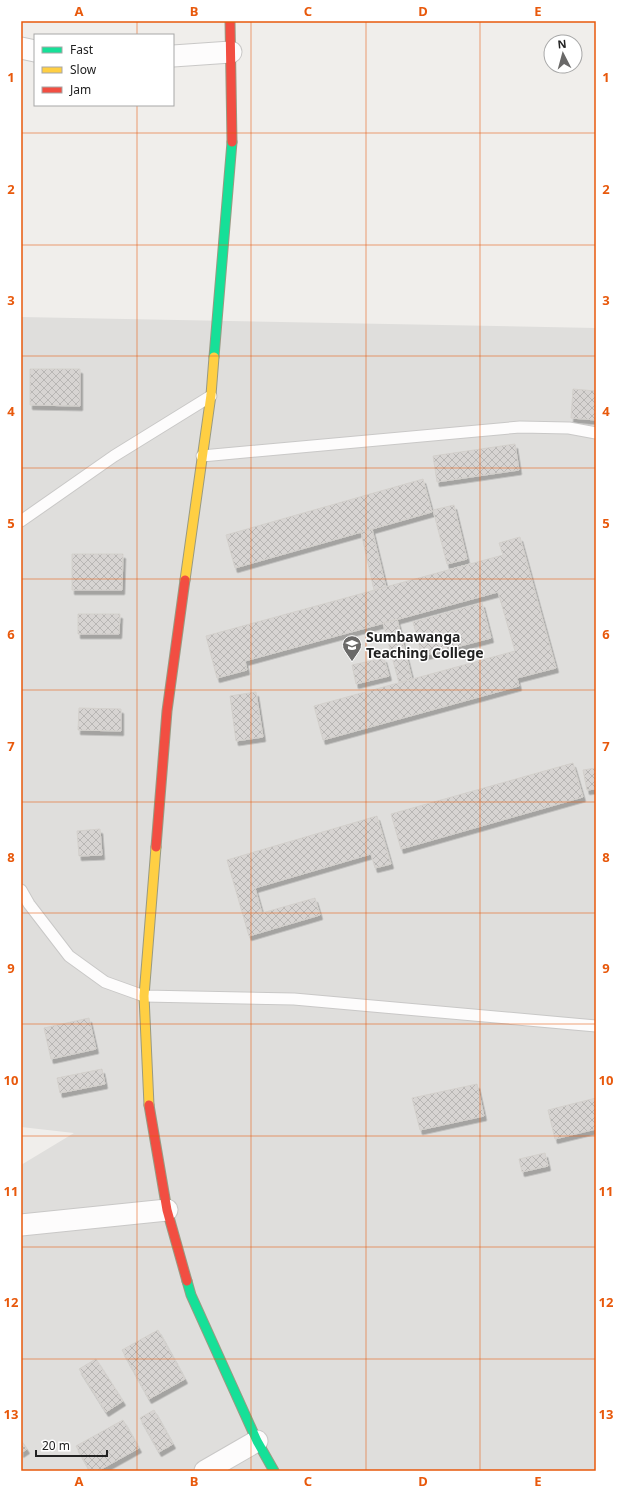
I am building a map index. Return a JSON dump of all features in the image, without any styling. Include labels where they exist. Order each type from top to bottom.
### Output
[{"type":"street","points":[[230,21],[232,141],[211,395],[167,710],[144,996],[149,1108],[166,1210],[191,1295],[257,1440],[274,1471]]},
{"type":"street","points":[[21,48],[34,50]]},
{"type":"street","points":[[174,56],[231,52]]},
{"type":"street","points":[[21,1225],[166,1210]]},
{"type":"street","points":[[205,1471],[257,1440]]},
{"type":"lane","points":[[21,521],[114,456],[211,395]]},
{"type":"lane","points":[[202,456],[520,427],[568,428],[596,433]]},
{"type":"lane","points":[[21,890],[29,904],[69,956],[105,982],[144,996],[294,999],[596,1026]]},
{"type":"shaded area","points":[[21,317],[596,328],[596,1471],[21,1471],[21,1165],[74,1133],[21,1127]]},
{"type":"building","points":[[30,369],[80,369],[80,406],[30,405]]},
{"type":"building","points":[[573,389],[596,391],[596,420],[571,418]]},
{"type":"building","points":[[515,444],[519,470],[437,482],[433,456]]},
{"type":"building","points":[[423,479],[432,512],[235,568],[226,535]]},
{"type":"building","points":[[454,505],[467,559],[447,564],[433,510]]},
{"type":"building","points":[[372,529],[386,587],[374,590],[361,532]]},
{"type":"building","points":[[520,537],[556,668],[517,678],[519,686],[323,740],[314,706],[515,651],[498,592],[245,661],[247,670],[217,678],[206,636],[503,555],[499,543]]},
{"type":"building","points":[[72,554],[123,554],[122,590],[72,590]]},
{"type":"building","points":[[482,603],[491,638],[422,656],[413,622]]},
{"type":"building","points":[[78,614],[120,614],[119,634],[78,634]]},
{"type":"building","points":[[397,619],[412,679],[399,683],[383,623]]},
{"type":"building","points":[[384,658],[389,676],[356,684],[352,665]]},
{"type":"building","points":[[256,692],[263,737],[236,741],[230,696]]},
{"type":"building","points":[[79,708],[121,709],[121,731],[78,730]]},
{"type":"building","points":[[573,763],[583,797],[401,849],[391,814]]},
{"type":"building","points":[[596,768],[596,789],[587,790],[583,770]]},
{"type":"building","points":[[377,816],[391,864],[375,868],[371,854],[255,888],[262,913],[315,898],[320,915],[249,936],[227,860]]},
{"type":"building","points":[[100,829],[102,855],[79,856],[77,831]]},
{"type":"building","points":[[89,1018],[96,1049],[51,1059],[44,1028]]},
{"type":"building","points":[[102,1069],[105,1084],[60,1093],[57,1078]]},
{"type":"building","points":[[477,1084],[484,1116],[420,1130],[412,1098]]},
{"type":"building","points":[[596,1098],[596,1129],[555,1139],[548,1110]]},
{"type":"building","points":[[545,1153],[548,1166],[522,1172],[519,1159]]},
{"type":"building","points":[[158,1330],[185,1379],[149,1399],[122,1350]]},
{"type":"building","points":[[96,1359],[123,1401],[106,1412],[79,1369]]},
{"type":"building","points":[[154,1410],[173,1444],[159,1452],[140,1418]]},
{"type":"building","points":[[123,1420],[139,1448],[98,1471],[90,1471],[76,1446]]},
{"type":"building","points":[[21,1440],[27,1449],[21,1453]]},
{"type":"traffic: fast","points":[[214,357],[232,142]]},
{"type":"traffic: fast","points":[[187,1281],[191,1295],[257,1441],[274,1471]]},
{"type":"traffic: slow","points":[[185,580],[211,395],[214,357]]},
{"type":"traffic: slow","points":[[149,1105],[144,996],[156,847]]},
{"type":"traffic: jam","points":[[230,21],[232,142]]},
{"type":"traffic: jam","points":[[156,847],[167,711],[185,580]]},
{"type":"traffic: jam","points":[[149,1105],[167,1210],[187,1281]]},
{"type":"place","name":"Sumbawanga Teaching College","points":[[352,662]]}]
